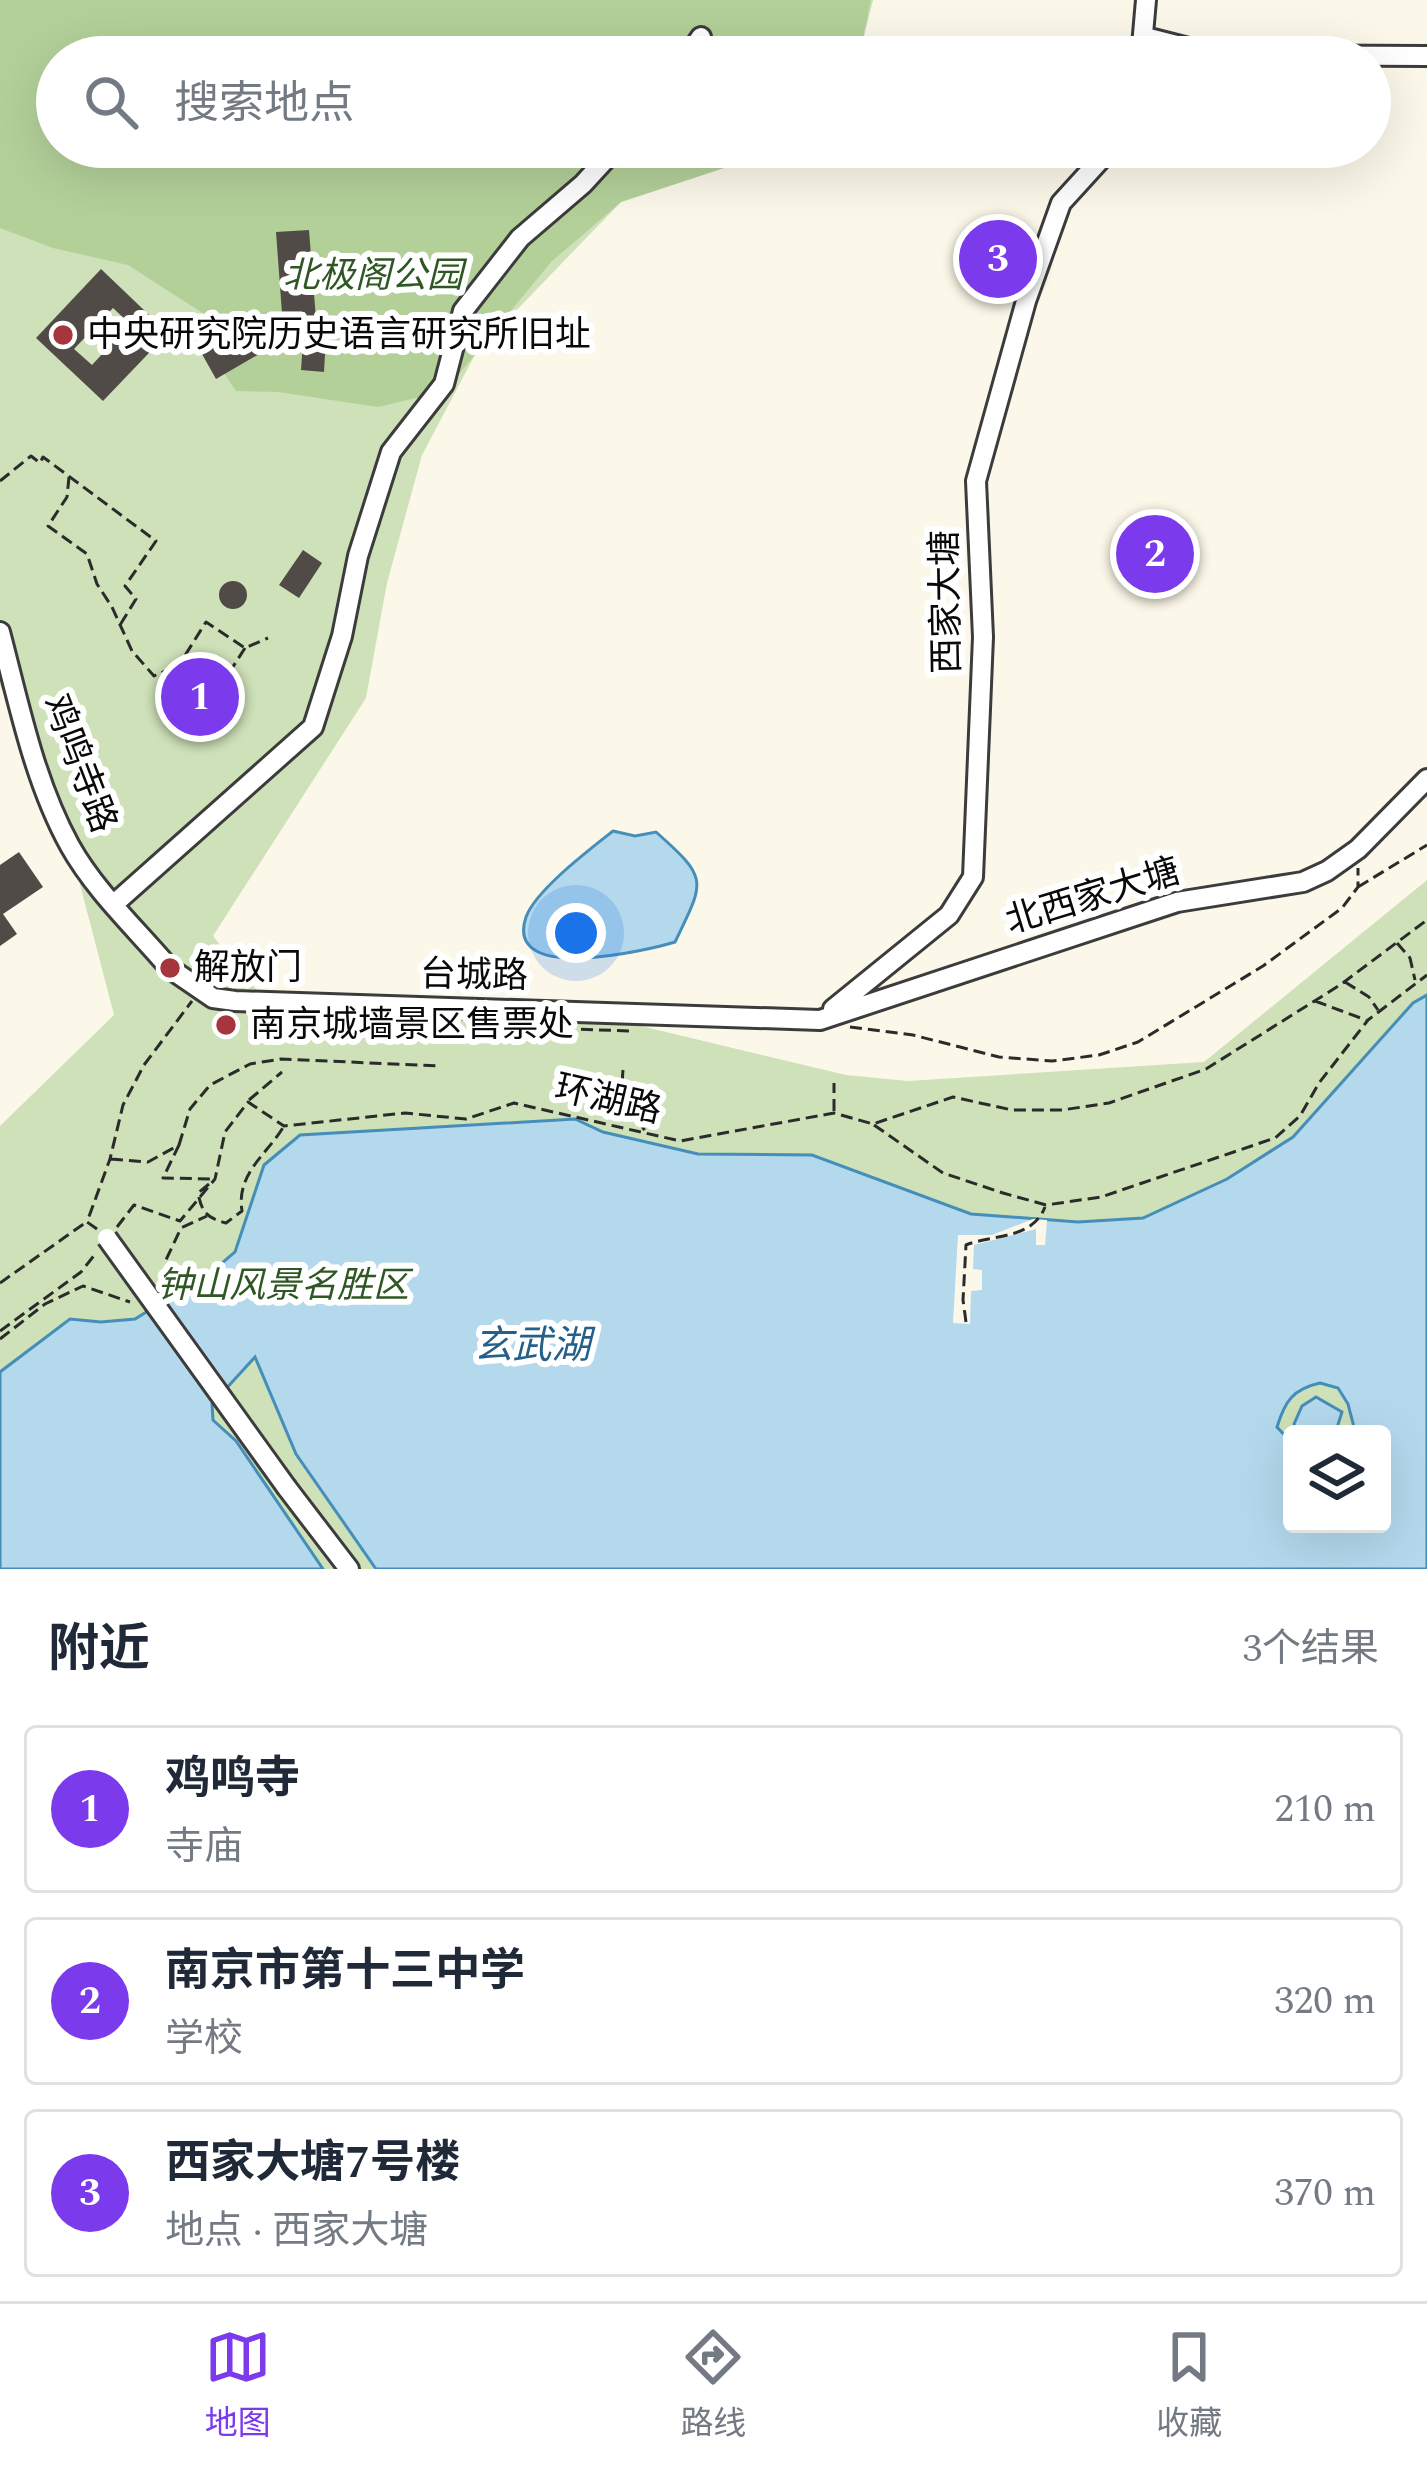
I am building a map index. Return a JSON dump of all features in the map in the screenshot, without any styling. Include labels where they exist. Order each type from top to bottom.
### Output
[{"type":"street","points":[[1144,36],[1146,0]]},
{"type":"street","points":[[1391,56],[1427,56]]},
{"type":"street","points":[[113,904],[314,728],[342,636],[358,556],[391,452],[444,384],[463,311],[520,238],[595,168]]},
{"type":"street","name":"西家大塘","points":[[820,1020],[949,915],[973,878],[983,638],[976,481],[1026,301],[1060,203],[1092,168]]},
{"type":"street","name":"鸡鸣寺路","points":[[0,632],[37,768],[70,846],[113,904],[196,996]]},
{"type":"street","name":"北西家大塘","points":[[820,1020],[1177,902],[1303,882],[1327,872],[1358,849],[1427,779]]},
{"type":"street","name":"台城路","points":[[196,996],[267,1003],[820,1020]]},
{"type":"street","points":[[107,1238],[350,1569]]},
{"type":"path","points":[[0,481],[21,461],[31,456],[40,463],[43,457],[156,541],[125,586],[136,599],[120,625]]},
{"type":"path","points":[[69,475],[68,497],[48,526],[87,554],[132,651],[154,676],[179,665],[206,622],[245,648]]},
{"type":"path","points":[[179,665],[218,690],[245,648],[268,638]]},
{"type":"path","points":[[1358,887],[1427,844]]},
{"type":"path","points":[[873,1124],[953,1096],[1012,1110],[1062,1110],[1108,1102],[1206,1069],[1345,982],[1427,920]]},
{"type":"path","points":[[1397,943],[1410,958],[1415,981]]},
{"type":"path","points":[[966,1322],[966,1245],[1035,1224],[1046,1205],[1101,1197],[1275,1138],[1300,1116],[1368,1020],[1427,976]]},
{"type":"path","points":[[1345,982],[1369,997],[1379,1011]]},
{"type":"path","points":[[0,1283],[86,1222],[110,1159],[123,1105],[144,1065],[196,996]]},
{"type":"path","points":[[1316,1001],[1368,1020]]},
{"type":"path","points":[[320,1019],[318,1036],[346,1039],[346,1048]]},
{"type":"path","points":[[214,1179],[163,1178],[190,1109],[209,1085],[250,1064],[281,1059],[440,1066]]},
{"type":"path","points":[[623,1070],[621,1091],[626,1106],[649,1136]]},
{"type":"path","points":[[248,1102],[284,1126],[272,1147],[255,1158],[239,1197],[242,1211],[226,1223],[207,1216],[198,1193],[214,1179],[225,1132],[248,1102],[282,1072]]},
{"type":"path","points":[[834,1083],[834,1113]]},
{"type":"path","name":"环湖路","points":[[284,1126],[405,1113],[466,1118],[514,1103],[680,1141],[834,1113],[873,1124],[943,1173],[1046,1205]]},
{"type":"path","points":[[110,1159],[148,1162],[179,1145]]},
{"type":"path","points":[[0,1330],[81,1272],[134,1204],[180,1221],[199,1198]]},
{"type":"path","points":[[151,1289],[172,1279],[165,1262],[181,1228],[207,1216]]},
{"type":"path","points":[[86,1222],[107,1238]]},
{"type":"path","points":[[0,1340],[45,1304],[83,1286],[130,1302],[140,1296]]},
{"type":"green space","name":"钟山风景名胜区","points":[[0,0],[873,0],[864,36],[36,36],[36,168],[724,168],[621,202],[477,351],[422,455],[387,583],[366,698],[213,936],[267,1003],[545,1003],[846,1075],[908,1081],[1204,1062],[1427,880],[1427,1569],[0,1569],[0,1126],[114,1015],[70,846],[0,685]]},
{"type":"green space","name":"北极阁公园","points":[[0,0],[871,0],[863,36],[36,36],[36,168],[724,168],[621,202],[551,262],[445,391],[378,407],[278,392],[236,391],[220,367],[204,314],[128,265],[53,248],[0,228]]},
{"type":"water","points":[[613,831],[635,836],[656,832],[693,871],[696,892],[675,942],[582,958],[536,951],[525,938],[532,906],[564,871]]},
{"type":"water","name":"玄武湖","points":[[1427,995],[1427,1569],[376,1569],[296,1454],[255,1357],[212,1404],[213,1420],[236,1441],[323,1569],[0,1569],[0,1372],[70,1319],[135,1319],[214,1270],[235,1252],[264,1165],[300,1135],[575,1119],[603,1132],[698,1154],[812,1155],[971,1214],[1078,1222],[1143,1218],[1227,1179],[1293,1137],[1413,1003]]},
{"type":"water","points":[[1316,1397],[1342,1412],[1338,1425],[1294,1425],[1302,1406]]},
{"type":"pier","points":[[1033,1219],[1047,1220],[1045,1245],[1036,1245],[1036,1229],[974,1245],[973,1269],[982,1270],[982,1290],[971,1291],[970,1324],[953,1323],[958,1235],[992,1235]]},
{"type":"building","points":[[994,229],[1016,235],[1001,289],[980,284]]},
{"type":"building","points":[[309,230],[316,319],[327,320],[324,372],[301,370],[305,312],[282,313],[276,232]]},
{"type":"building","name":"中央研究院历史语言研究所旧址","points":[[101,269],[168,333],[103,401],[36,338]],"holes":[[[113,308],[130,324],[92,365],[74,349]]]},
{"type":"building","points":[[271,314],[285,339],[216,379],[202,354]]},
{"type":"building","points":[[303,550],[322,563],[299,598],[279,585]]},
{"type":"building","points":[[233,581],[243,585],[247,595],[243,605],[233,609],[223,605],[219,595],[223,585]]},
{"type":"building","points":[[19,852],[43,887],[3,914],[17,934],[0,946],[0,865]]},
{"type":"place","name":"西家大塘7号楼","points":[[998,259]]},
{"type":"place","name":"中央研究院历史语言研究所旧址","points":[[63,335]]},
{"type":"place","name":"南京市第十三中学","points":[[1155,554]]},
{"type":"place","name":"鸡鸣寺","points":[[200,697]]},
{"type":"place","name":"解放门","points":[[170,968]]},
{"type":"place","name":"南京城墙景区售票处","points":[[226,1025]]}]
